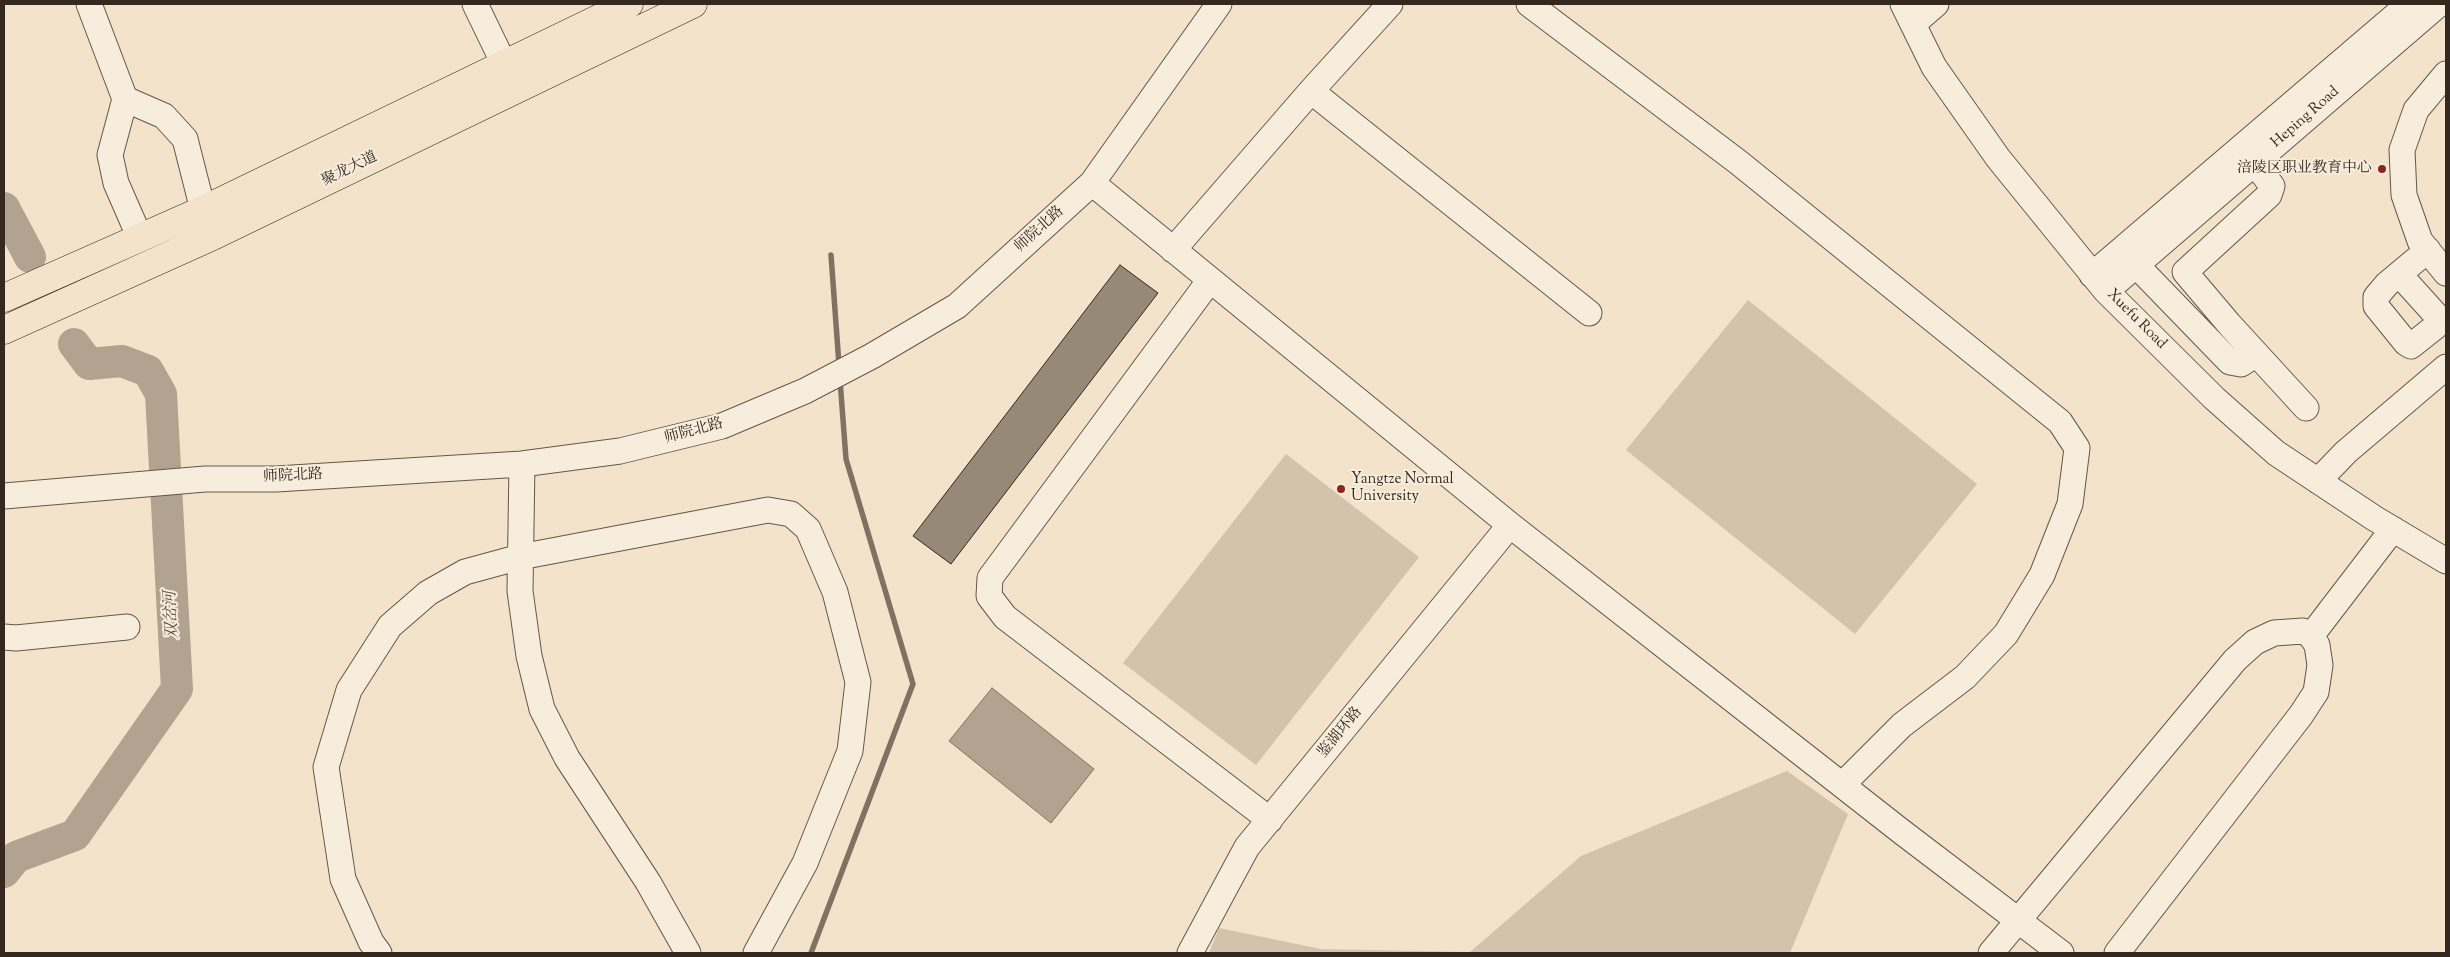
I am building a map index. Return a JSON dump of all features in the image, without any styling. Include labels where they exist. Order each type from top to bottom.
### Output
[{"type":"highway","name":"聚龙大道","points":[[4,298],[203,210],[629,4]]},
{"type":"highway","name":"聚龙大道","points":[[4,330],[224,231],[693,4]]},
{"type":"street","points":[[89,4],[125,99],[110,155],[116,183],[140,238]]},
{"type":"street","points":[[475,4],[504,64]]},
{"type":"street","points":[[480,4],[504,64]]},
{"type":"street","name":"师院北路","points":[[4,496],[205,479],[276,479],[522,464],[620,451],[722,426],[805,391],[872,356],[957,306],[1092,183],[1219,4]]},
{"type":"street","points":[[1173,250],[1311,91],[1390,4]]},
{"type":"street","points":[[1528,4],[1738,162],[1976,354],[2060,422],[2077,448],[2070,504],[2042,575],[2006,634],[1965,677],[1902,725],[1842,785]]},
{"type":"street","points":[[1908,14],[1936,4]]},
{"type":"street","name":"Heping Road","points":[[2099,283],[2409,4]]},
{"type":"street","name":"Heping Road","points":[[2099,283],[2136,265],[2440,4]]},
{"type":"street","name":"Xuefu Road","points":[[1908,14],[1934,67],[1993,151],[2099,283],[2214,398],[2276,453],[2446,561]]},
{"type":"street","points":[[2446,74],[2416,110],[2402,150],[2404,195],[2420,241],[2446,273]]},
{"type":"street","points":[[1311,91],[1589,313]]},
{"type":"street","points":[[125,99],[164,116],[185,139],[203,210]]},
{"type":"street","points":[[2162,292],[2269,195],[2272,186],[2254,162]]},
{"type":"street","points":[[1092,183],[1510,525],[1842,785],[2061,953]]},
{"type":"street","points":[[2399,274],[2428,250]]},
{"type":"street","points":[[2136,265],[2230,362],[2242,364],[2256,354]]},
{"type":"street","points":[[2185,272],[2306,408]]},
{"type":"street","points":[[1210,280],[990,578],[989,596],[1005,617],[1270,820]]},
{"type":"street","points":[[2318,481],[2346,452],[2446,367]]},
{"type":"street","points":[[522,464],[520,591],[528,656],[542,709],[567,758],[648,882],[688,953]]},
{"type":"street","points":[[379,953],[371,942],[343,879],[330,805],[326,767],[349,690],[390,626],[428,593],[465,572],[520,557],[768,510],[791,514],[808,529],[835,592],[858,682],[850,751],[805,863],[756,953]]},
{"type":"street","name":"鉴湖环路","points":[[1190,953],[1247,847],[1510,525]]},
{"type":"street","points":[[2311,636],[2393,529]]},
{"type":"street","points":[[4,637],[16,638],[127,627]]},
{"type":"street","points":[[1991,953],[2019,922],[2125,790],[2235,660],[2255,642],[2274,633],[2303,631],[2311,636],[2317,645],[2320,665],[2316,692],[2302,715],[2117,953]]},
{"type":"shaded area","points":[[1748,300],[1977,484],[1855,634],[1626,450]]},
{"type":"shaded area","points":[[1286,454],[1419,557],[1256,765],[1123,663]]},
{"type":"shaded area","points":[[992,688],[1094,769],[1051,823],[949,741]]},
{"type":"shaded area","points":[[1787,771],[1848,814],[1790,953],[1209,953],[1219,928],[1321,949],[1470,952],[1581,856]]},
{"type":"building","points":[[1120,265],[1158,293],[951,564],[913,536]]},
{"type":"waterway","name":"双岔河","points":[[4,208],[30,257]]},
{"type":"waterway","points":[[831,255],[839,365]]},
{"type":"waterway","name":"双岔河","points":[[4,872],[16,857],[75,835],[177,689],[161,394],[148,371],[122,361],[89,364],[74,344]]},
{"type":"waterway","points":[[811,953],[913,684],[846,459],[840,380]]},
{"type":"place","name":"涪陵区职业教育中心","points":[[2382,169]]},
{"type":"place","name":"Yangtze Normal University","points":[[1341,489]]}]
